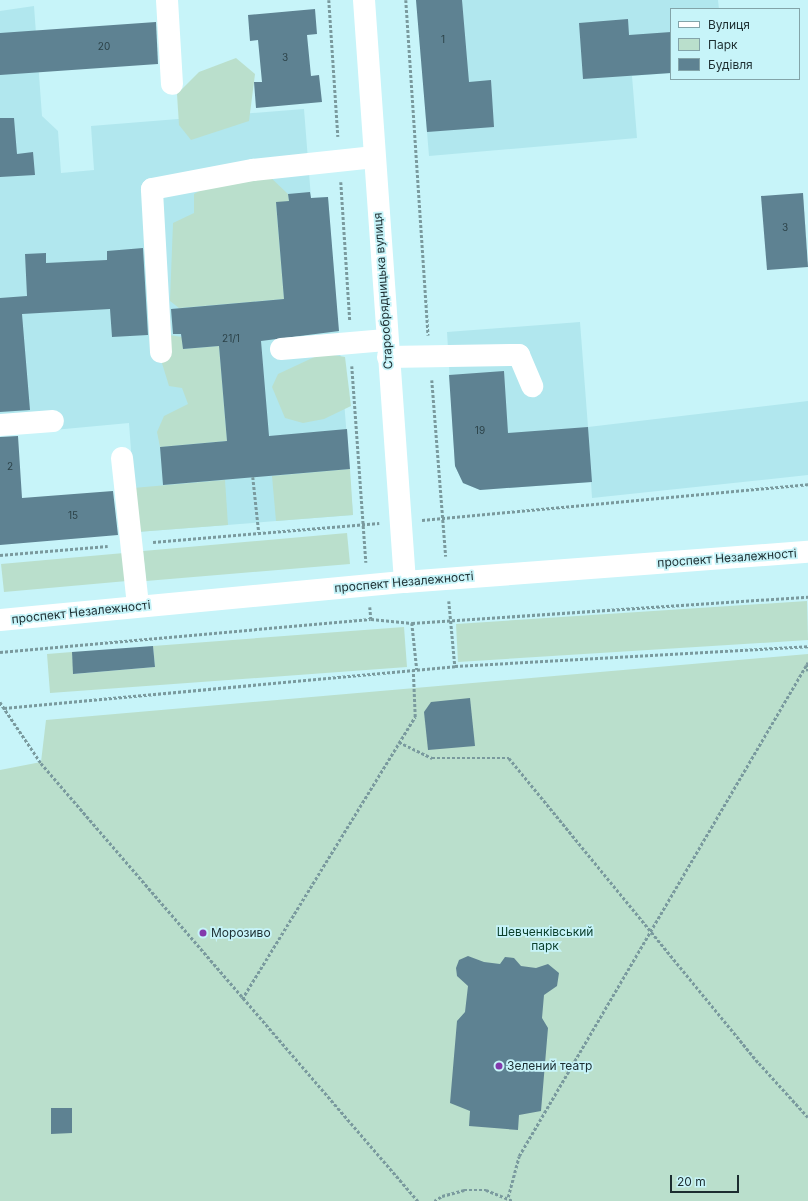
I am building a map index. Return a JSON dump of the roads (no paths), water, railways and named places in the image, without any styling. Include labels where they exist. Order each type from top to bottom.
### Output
[{"type":"street","points":[[167,0],[172,84]]},
{"type":"street","name":"Старообрядницька вулиця","points":[[364,0],[399,522],[405,582]]},
{"type":"street","points":[[161,352],[152,189],[252,170],[374,157]]},
{"type":"street","points":[[281,349],[351,343],[430,356],[519,355],[532,386]]},
{"type":"street","points":[[0,425],[53,421]]},
{"type":"street","points":[[122,458],[138,606]]},
{"type":"street","name":"проспект Незалежності","points":[[0,620],[368,585],[808,552]]},
{"type":"place","name":"Морозиво","points":[[203,933]]},
{"type":"place","name":"Зелений театр","points":[[499,1066]]},
{"type":"park label","name":"Шевченківський парк","points":[[545,939]]}]
